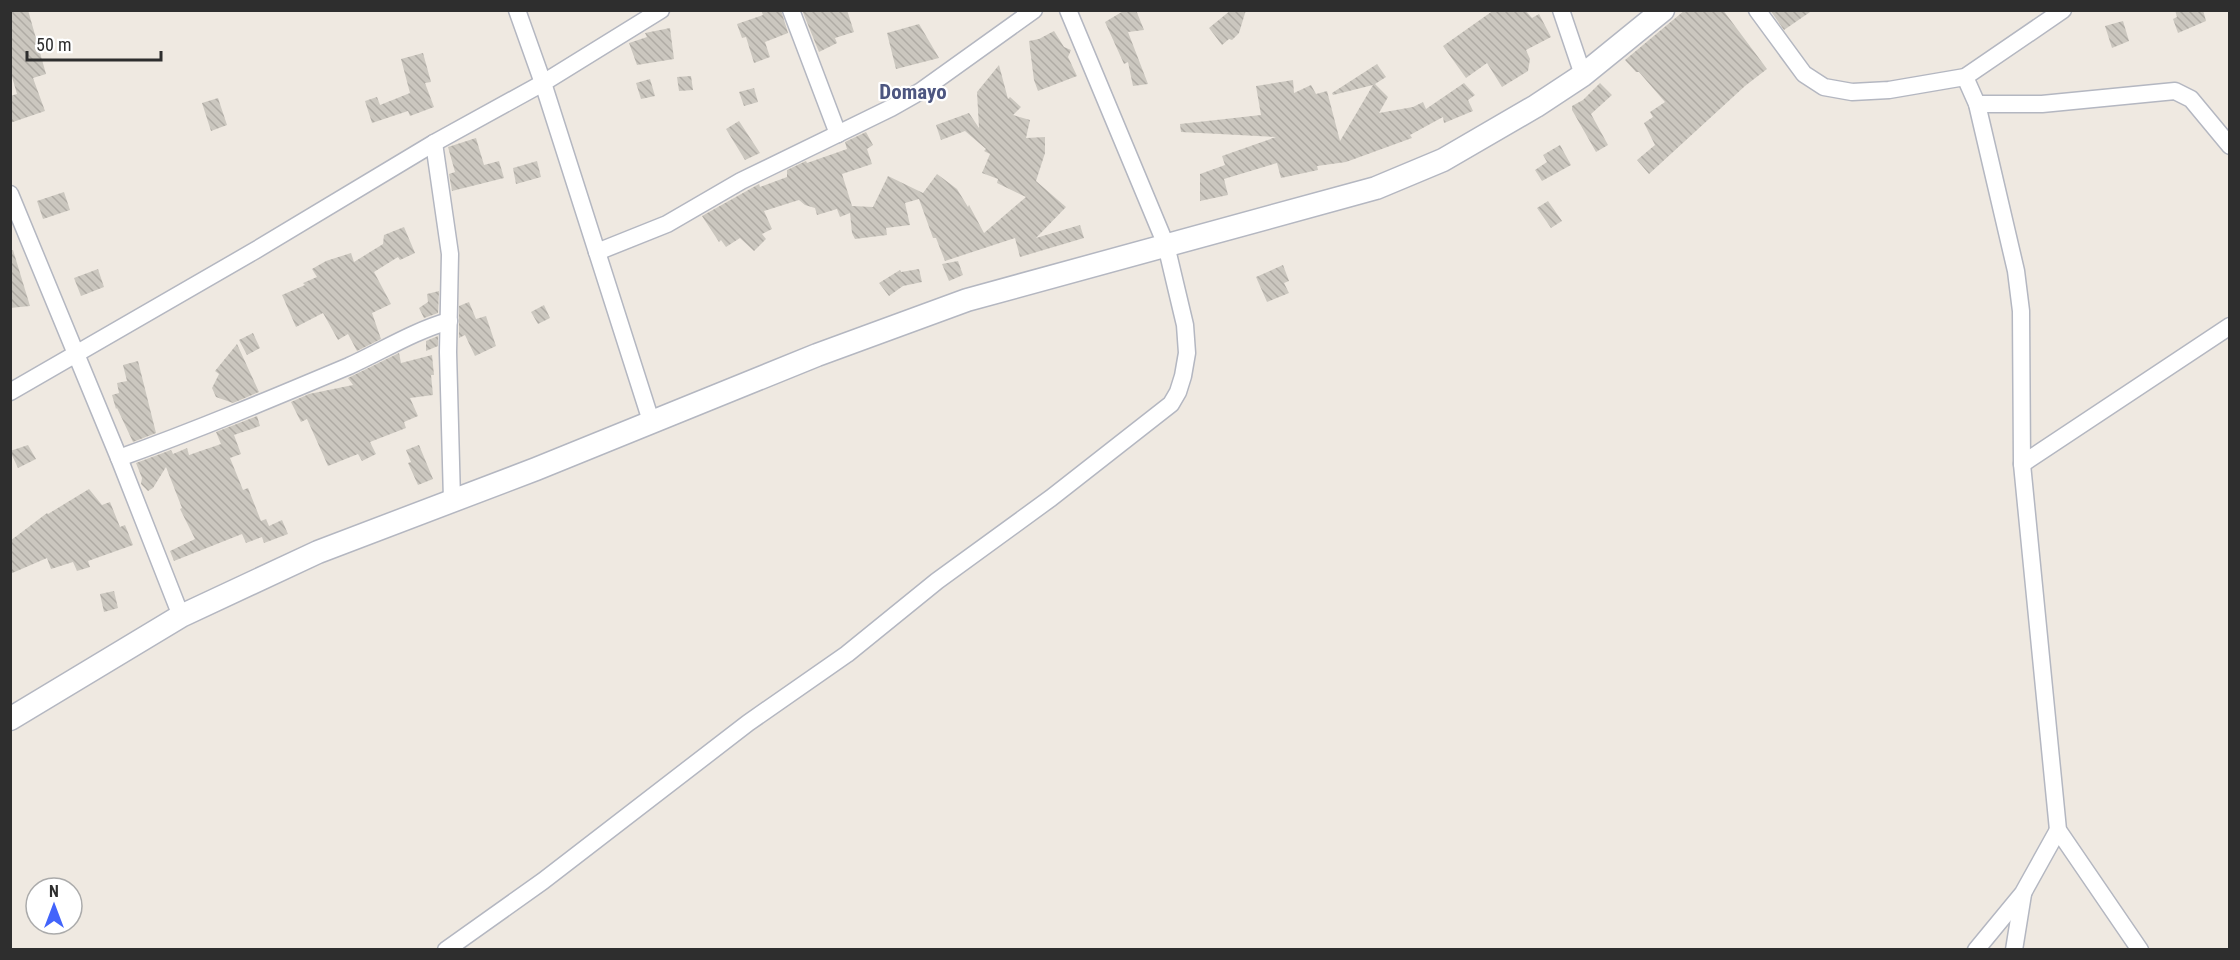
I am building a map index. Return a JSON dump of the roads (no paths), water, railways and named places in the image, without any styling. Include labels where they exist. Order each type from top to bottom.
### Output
[{"type":"main road","points":[[10,719],[181,616],[318,552],[536,469],[817,355],[967,300],[1376,189],[1443,160],[1536,106],[1583,75],[1663,10]]},
{"type":"street","points":[[517,10],[543,83],[651,421]]},
{"type":"street","points":[[10,392],[256,250],[434,143],[543,83],[661,10]]},
{"type":"street","points":[[791,10],[838,134]]},
{"type":"street","points":[[597,252],[667,224],[741,180],[891,108],[921,91],[1034,10]]},
{"type":"street","points":[[446,950],[543,881],[748,723],[846,654],[937,581],[1051,498],[1171,404],[1184,376],[1187,353],[1185,325],[1166,245],[1068,10]]},
{"type":"street","points":[[1561,10],[1583,75]]},
{"type":"street","points":[[1758,10],[1804,74],[1824,87],[1852,92],[1889,90],[1965,77],[2063,10]]},
{"type":"street","points":[[1965,77],[1977,104],[2016,271],[2021,311],[2022,464],[2058,830],[2140,950]]},
{"type":"street","points":[[1977,104],[2042,104],[2175,91],[2191,99],[2229,146]]},
{"type":"street","points":[[434,143],[450,254],[448,352],[452,500]]},
{"type":"street","points":[[10,194],[119,458],[181,616]]},
{"type":"street","points":[[119,458],[196,431],[449,321]]},
{"type":"street","points":[[2022,464],[2229,326]]},
{"type":"street","points":[[1976,950],[2023,893],[2058,830]]},
{"type":"street","points":[[2014,950],[2023,893]]},
{"type":"district","name":"Domayo","points":[[913,92]]}]
